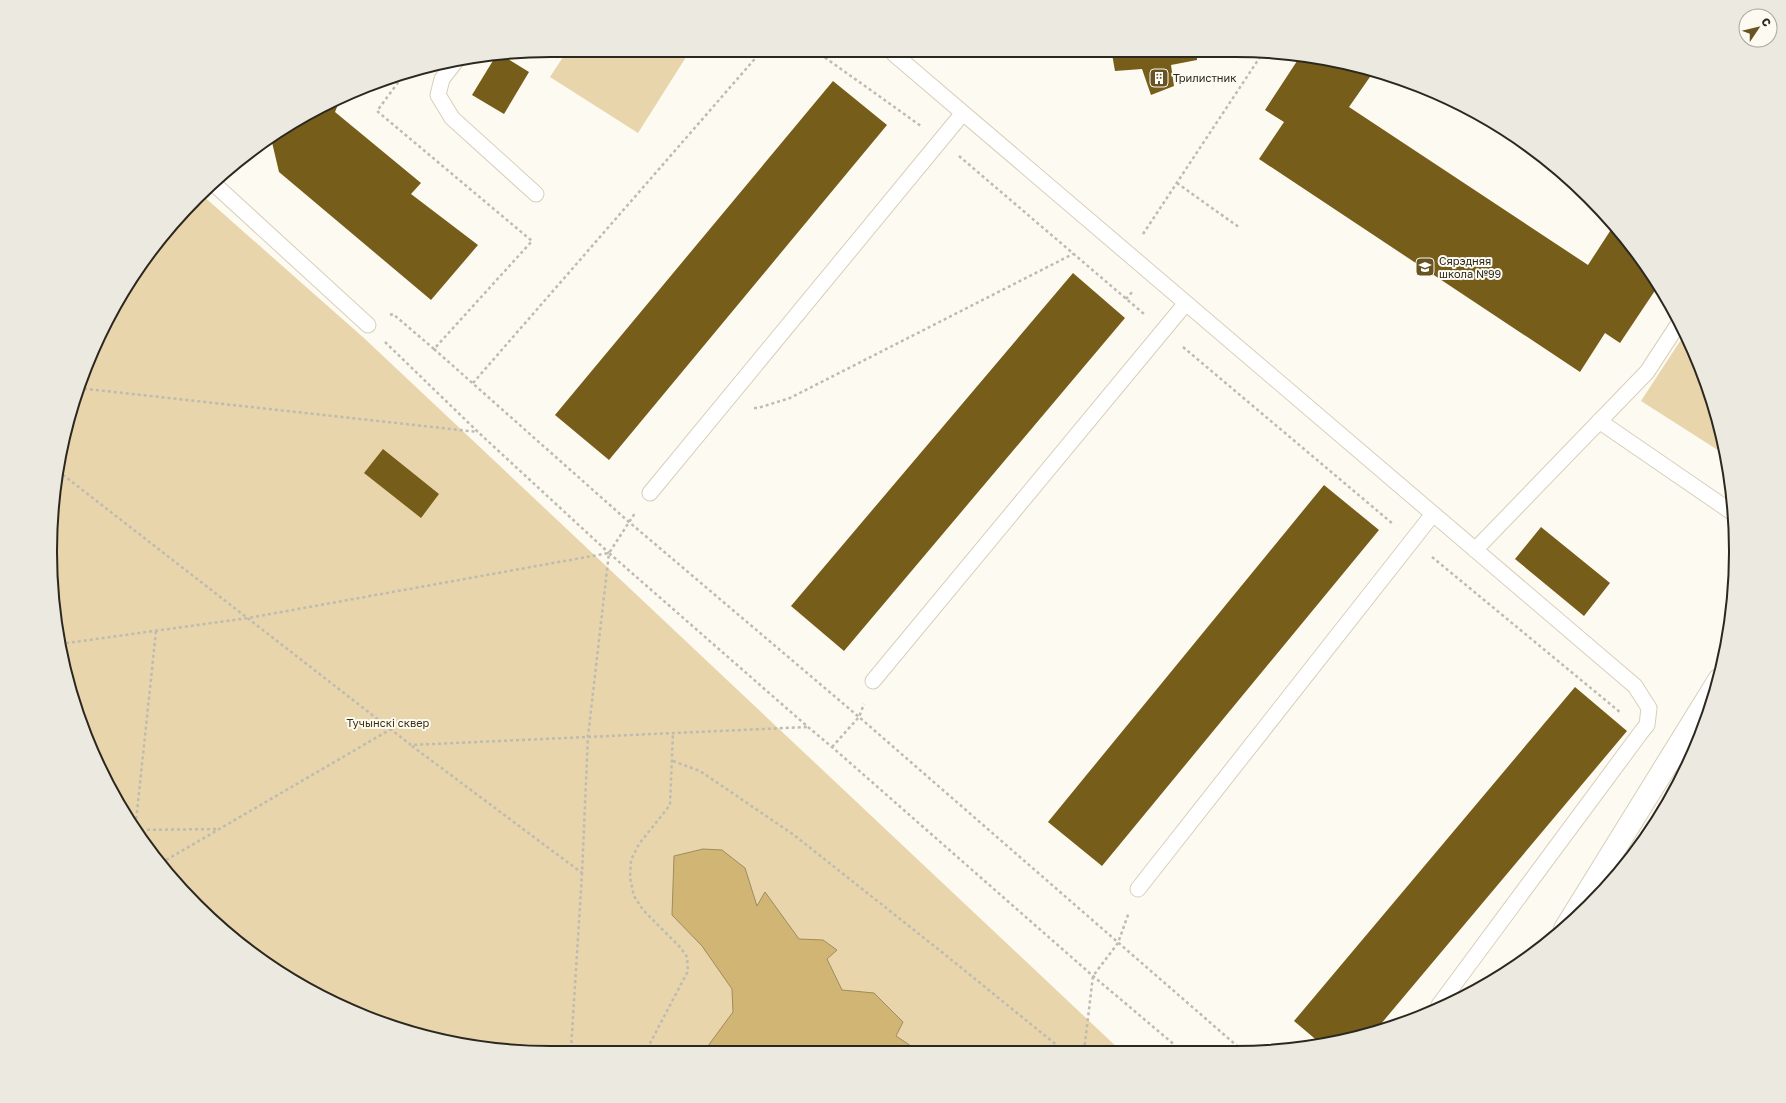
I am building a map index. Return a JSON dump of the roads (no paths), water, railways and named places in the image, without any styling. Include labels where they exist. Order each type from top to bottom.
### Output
[{"type":"street","points":[[1580,905],[1705,702]]},
{"type":"lane","points":[[898,57],[1635,686],[1649,708],[1647,725],[1443,999]]},
{"type":"lane","points":[[451,68],[442,79],[438,95],[452,118],[536,194]]},
{"type":"lane","points":[[650,492],[963,113]]},
{"type":"lane","points":[[218,187],[368,325]]},
{"type":"lane","points":[[873,681],[1186,303]]},
{"type":"lane","points":[[1475,550],[1647,372],[1676,328]]},
{"type":"lane","points":[[1600,421],[1727,509]]},
{"type":"lane","points":[[1138,890],[1433,514]]},
{"type":"place","name":"Трилистник","points":[[1159,78]]},
{"type":"place","name":"Сярэдняя школа №99","points":[[1425,267]]},
{"type":"park label","name":"Тучынскі сквер","points":[[388,723]]}]
